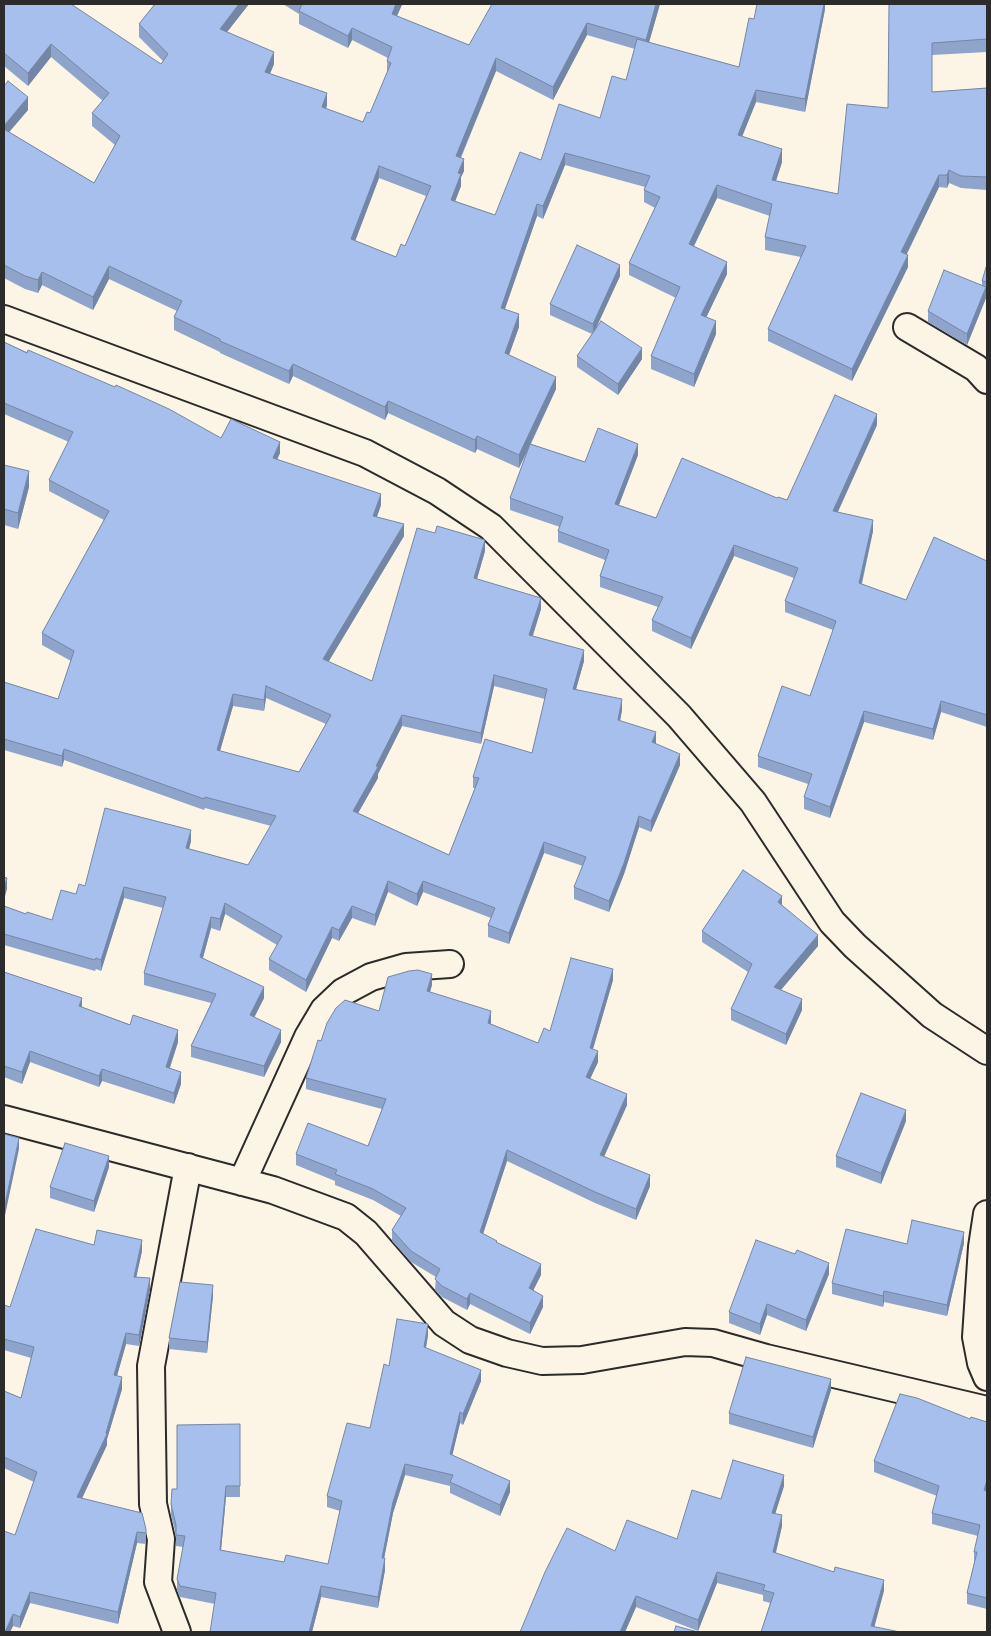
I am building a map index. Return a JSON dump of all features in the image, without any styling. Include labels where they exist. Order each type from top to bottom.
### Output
[{"type":"street","points":[[4,320],[365,453],[436,491],[491,527],[679,716],[753,802],[832,922],[855,946],[932,1014],[987,1051]]},
{"type":"street","points":[[908,327],[976,368],[987,380]]},
{"type":"street","points":[[242,1182],[308,1037],[324,1010],[343,992],[371,977],[406,967],[450,964]]},
{"type":"street","points":[[4,1119],[273,1190],[346,1217],[366,1233],[444,1323],[470,1340],[507,1353],[542,1360],[582,1360],[686,1342],[713,1343],[766,1358],[987,1410]]},
{"type":"street","points":[[176,1632],[158,1582],[161,1539],[153,1504],[151,1366],[188,1167]]},
{"type":"street","points":[[987,1214],[982,1247],[976,1337],[981,1363],[987,1377]]},
{"type":"building","points":[[4,4],[71,4],[161,64],[168,54],[139,24],[155,4],[239,4],[220,29],[274,52],[265,72],[327,93],[322,107],[363,122],[367,112],[370,113],[391,63],[387,61],[392,47],[352,28],[348,36],[299,11],[302,4],[396,4],[392,14],[469,45],[492,4],[656,4],[646,40],[587,23],[553,87],[496,58],[456,156],[464,159],[458,173],[461,174],[451,200],[495,215],[520,152],[541,160],[559,104],[600,118],[612,76],[626,80],[637,39],[739,67],[749,18],[754,19],[757,4],[824,4],[805,99],[756,90],[738,135],[782,149],[772,180],[838,194],[847,104],[888,108],[889,4],[987,4],[987,39],[932,43],[932,92],[987,88],[987,177],[961,176],[949,170],[947,175],[939,175],[901,252],[908,255],[852,369],[768,329],[806,246],[765,237],[772,204],[717,185],[689,244],[727,262],[701,315],[716,321],[694,374],[651,356],[680,287],[629,263],[660,197],[644,190],[650,176],[565,153],[543,206],[537,204],[501,308],[519,314],[505,353],[556,377],[519,455],[477,436],[475,440],[388,401],[385,407],[293,364],[289,371],[220,341],[220,339],[174,317],[182,301],[109,266],[93,297],[42,272],[38,280],[25,276],[4,265],[4,129],[94,183],[120,136],[92,113],[109,93],[51,44],[28,73],[4,53]],"holes":[[[379,166],[431,186],[405,246],[401,244],[396,257],[351,239]]]},
{"type":"building","points":[[8,81],[28,97],[4,126],[4,86]]},
{"type":"building","points":[[577,245],[620,265],[593,324],[550,304]]},
{"type":"building","points":[[987,264],[987,282],[982,281]]},
{"type":"building","points":[[944,270],[986,287],[967,334],[928,311]]},
{"type":"building","points":[[601,321],[642,348],[618,384],[577,356]]},
{"type":"building","points":[[4,342],[27,353],[28,350],[115,387],[116,385],[169,409],[221,438],[231,419],[280,442],[273,458],[381,494],[373,516],[404,524],[323,659],[372,681],[417,528],[435,533],[437,526],[485,540],[474,578],[541,598],[529,635],[584,650],[573,689],[622,699],[618,720],[656,732],[652,742],[680,754],[651,821],[639,816],[609,901],[574,887],[586,857],[544,842],[509,933],[488,925],[495,908],[423,881],[417,894],[388,881],[375,915],[352,906],[339,930],[332,927],[306,980],[269,959],[282,936],[225,903],[220,919],[211,917],[200,957],[264,987],[250,1015],[281,1030],[264,1066],[191,1046],[216,994],[144,973],[166,897],[124,887],[101,960],[96,958],[95,960],[4,934],[4,906],[26,914],[27,912],[52,920],[61,890],[76,894],[79,884],[85,886],[105,808],[191,830],[186,848],[248,865],[276,816],[205,797],[204,799],[64,749],[62,756],[4,739],[4,682],[58,699],[74,651],[42,633],[109,511],[49,480],[73,432],[4,403]],"holes":[[[494,675],[547,689],[532,753],[485,739],[473,777],[479,778],[449,855],[353,811],[378,767],[376,766],[402,715],[481,733]],[[266,686],[331,715],[299,772],[217,750],[233,694],[264,700]]]},
{"type":"building","points":[[835,395],[877,414],[833,511],[873,520],[859,583],[906,600],[934,537],[987,561],[987,715],[941,701],[933,729],[864,711],[830,807],[804,797],[812,774],[758,756],[782,686],[810,696],[836,621],[785,601],[798,568],[734,545],[691,638],[652,620],[663,597],[600,576],[609,550],[558,531],[563,517],[510,498],[530,444],[585,462],[598,428],[638,444],[615,504],[656,518],[682,458],[777,498],[787,500]]},
{"type":"building","points":[[4,465],[29,471],[18,513],[4,509]]},
{"type":"building","points":[[743,870],[782,896],[778,902],[818,935],[774,987],[802,999],[786,1034],[731,1009],[752,964],[702,931]]},
{"type":"building","points":[[4,877],[7,878],[4,889]]},
{"type":"building","points":[[571,958],[613,969],[590,1048],[598,1051],[586,1077],[627,1094],[600,1155],[650,1175],[636,1209],[595,1192],[507,1150],[480,1232],[541,1264],[529,1288],[543,1296],[530,1323],[470,1293],[467,1299],[442,1286],[435,1279],[440,1269],[411,1251],[392,1230],[406,1208],[373,1189],[335,1174],[337,1170],[296,1154],[308,1123],[368,1146],[386,1099],[306,1078],[318,1040],[321,1041],[327,1023],[336,1008],[345,1000],[379,1011],[388,977],[418,970],[432,974],[427,991],[491,1011],[488,1023],[538,1043],[544,1028],[550,1031]]},
{"type":"building","points":[[4,972],[82,998],[79,1006],[130,1025],[133,1015],[178,1030],[166,1067],[181,1072],[174,1093],[102,1069],[99,1076],[30,1051],[22,1072],[4,1066]]},
{"type":"building","points":[[861,1093],[906,1110],[881,1173],[836,1156]]},
{"type":"building","points":[[4,1134],[19,1138],[4,1209]]},
{"type":"building","points":[[65,1143],[109,1156],[94,1201],[50,1187]]},
{"type":"building","points":[[912,1220],[964,1232],[947,1305],[884,1291],[883,1296],[832,1283],[846,1229],[907,1244]]},
{"type":"building","points":[[36,1229],[94,1245],[97,1230],[142,1240],[134,1277],[150,1278],[139,1335],[126,1333],[114,1375],[122,1377],[107,1434],[77,1497],[142,1513],[146,1533],[137,1532],[118,1612],[30,1592],[20,1617],[13,1614],[4,1632],[4,1531],[15,1535],[37,1472],[4,1457],[4,1391],[21,1398],[34,1347],[4,1339],[4,1305],[10,1307]]},
{"type":"building","points":[[756,1240],[795,1254],[797,1250],[829,1263],[806,1320],[767,1304],[760,1324],[729,1312]]},
{"type":"building","points":[[180,1282],[213,1285],[207,1342],[169,1338]]},
{"type":"building","points":[[397,1319],[428,1324],[424,1347],[481,1370],[463,1414],[460,1412],[450,1454],[510,1481],[500,1505],[450,1482],[453,1475],[405,1464],[393,1502],[382,1558],[385,1558],[378,1597],[321,1586],[309,1632],[210,1632],[216,1593],[180,1586],[177,1579],[185,1536],[176,1535],[176,1525],[171,1504],[172,1489],[177,1489],[177,1425],[240,1424],[240,1486],[226,1486],[220,1550],[284,1562],[286,1555],[328,1564],[342,1501],[327,1496],[347,1423],[370,1428],[384,1364],[389,1366]]},
{"type":"building","points":[[746,1357],[831,1379],[813,1437],[729,1413]]},
{"type":"building","points":[[900,1394],[917,1398],[970,1419],[971,1417],[987,1422],[987,1480],[984,1490],[987,1491],[987,1598],[967,1593],[977,1552],[974,1552],[980,1525],[932,1513],[939,1486],[874,1461]]},
{"type":"building","points":[[733,1460],[784,1475],[772,1513],[782,1515],[773,1552],[834,1572],[835,1567],[884,1580],[871,1626],[900,1632],[761,1632],[774,1593],[763,1590],[765,1585],[717,1572],[698,1620],[636,1596],[620,1632],[520,1632],[545,1572],[567,1528],[615,1551],[627,1520],[677,1539],[692,1490],[721,1499]]},
{"type":"building","points":[[676,1626],[698,1632],[674,1632]]}]
